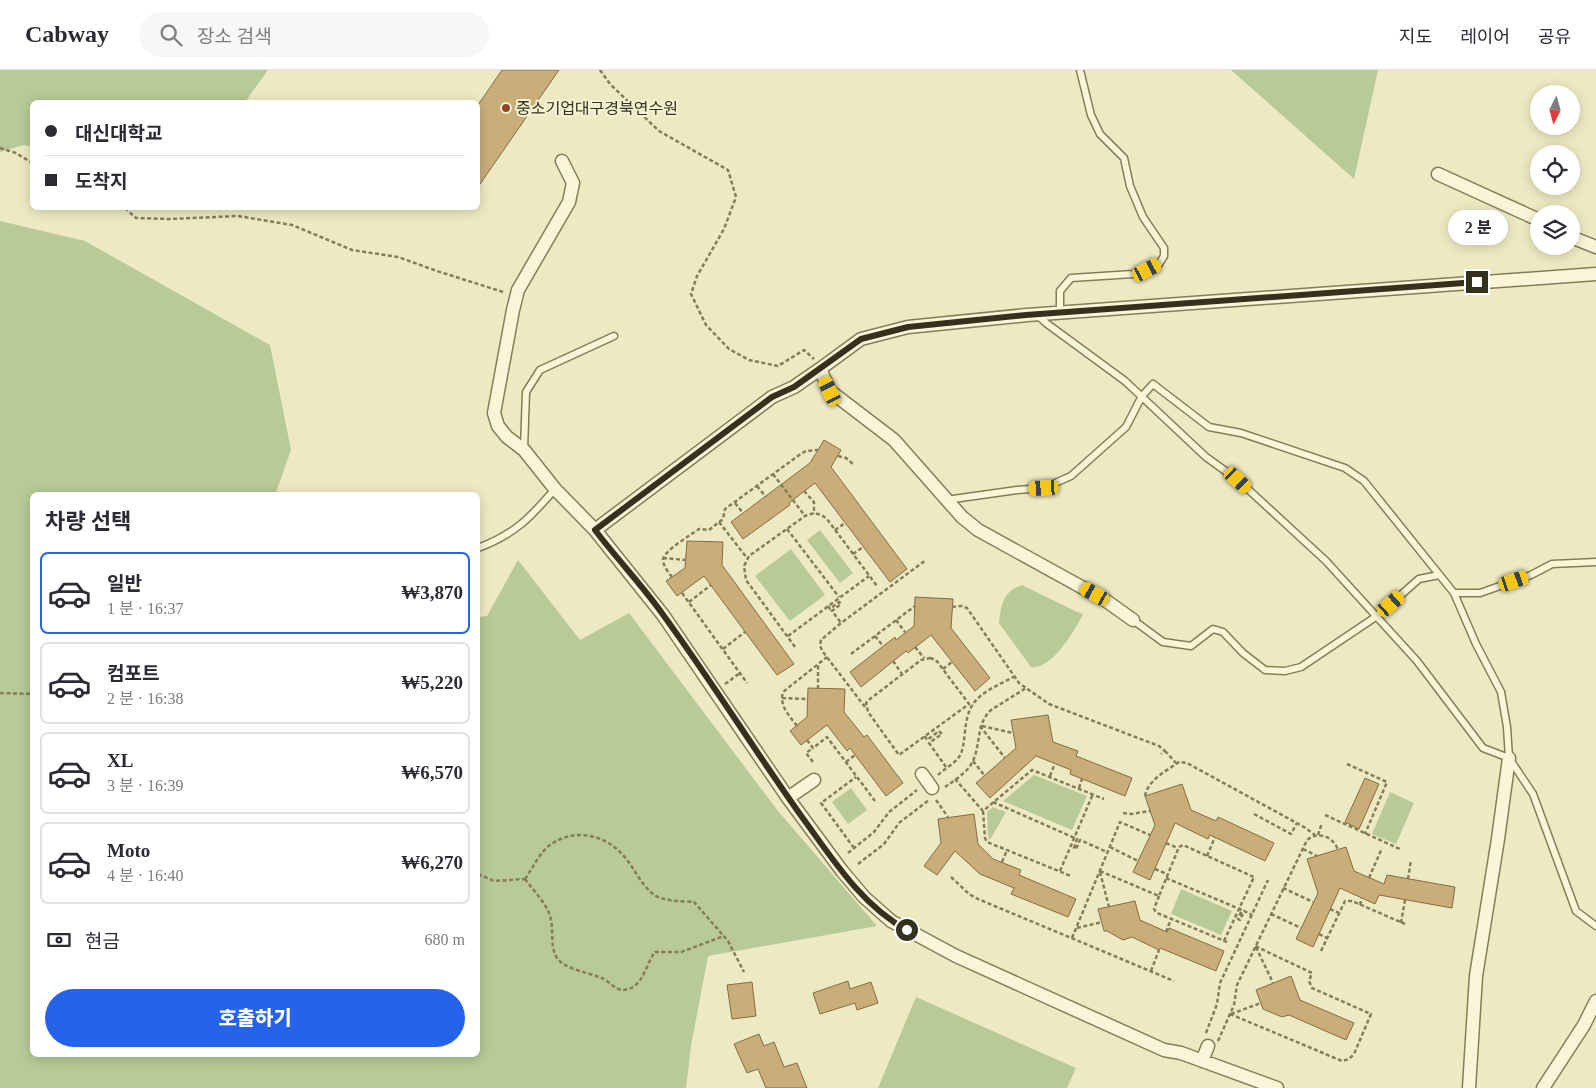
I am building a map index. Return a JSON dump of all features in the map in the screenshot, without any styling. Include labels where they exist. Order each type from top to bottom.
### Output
[{"type":"street","points":[[562,161],[573,183],[569,202],[518,290],[494,413],[498,426],[507,437],[524,450],[555,489],[595,530],[664,615],[788,798],[842,871],[864,897],[891,921],[956,956],[1164,1050],[1181,1053],[1278,1088]]},
{"type":"street","points":[[1438,174],[1530,216]]},
{"type":"street","points":[[1580,241],[1596,247]]},
{"type":"street","points":[[595,530],[772,397],[794,387],[861,339],[908,327],[1037,315],[1596,274]]},
{"type":"street","points":[[821,367],[830,391],[894,440],[946,500],[978,530],[1116,606],[1133,620]]},
{"type":"street","points":[[1469,1088],[1476,976],[1509,758]]},
{"type":"street","points":[[788,798],[814,780]]},
{"type":"street","points":[[1543,1088],[1584,1025],[1596,1001]]},
{"type":"street","points":[[1202,1061],[1209,1043]]},
{"type":"lane","points":[[1060,313],[1060,291],[1071,278],[1133,274],[1159,264],[1164,256],[1164,248],[1143,217],[1130,186],[1124,158],[1100,134],[1090,115],[1080,70]]},
{"type":"lane","points":[[1037,315],[1125,381],[1206,457],[1238,480],[1326,561],[1417,661],[1483,748],[1509,758]]},
{"type":"lane","points":[[524,450],[526,392],[540,370],[614,336]]},
{"type":"lane","points":[[946,500],[1044,488],[1071,476],[1126,427],[1142,396],[1153,384],[1209,427],[1241,433],[1345,468],[1364,482],[1454,592],[1476,644],[1500,692],[1508,726],[1509,758],[1532,794],[1576,912],[1596,926]]},
{"type":"lane","points":[[480,547],[501,538],[522,524],[555,489]]},
{"type":"lane","points":[[1454,592],[1480,593],[1531,575],[1552,564],[1596,562]]},
{"type":"lane","points":[[1133,620],[1162,642],[1191,646],[1214,629],[1223,632],[1242,653],[1265,670],[1285,671],[1301,666],[1377,616],[1419,579],[1440,575]]},
{"type":"path","points":[[600,70],[610,84],[660,131],[728,170],[736,197],[724,229],[697,276],[691,294],[706,325],[729,349],[749,360],[778,366],[804,350],[821,367]]},
{"type":"path","points":[[0,148],[16,153],[30,162]]},
{"type":"path","points":[[126,210],[136,218],[170,219],[238,216],[292,225],[352,250],[398,257],[516,297]]},
{"type":"path","points":[[663,558],[667,552],[700,529],[708,530],[723,519],[725,510],[802,453],[818,450]]},
{"type":"path","points":[[838,456],[849,460],[853,464]]},
{"type":"path","points":[[774,474],[805,516]]},
{"type":"path","points":[[757,486],[766,497]]},
{"type":"path","points":[[804,491],[815,505],[814,514]]},
{"type":"path","points":[[735,502],[743,513]]},
{"type":"path","points":[[795,647],[746,580],[744,569],[747,558],[787,528],[805,516],[814,514],[825,517],[877,586]]},
{"type":"path","points":[[719,522],[747,558]]},
{"type":"path","points":[[835,530],[845,523]]},
{"type":"path","points":[[787,528],[839,598]]},
{"type":"path","points":[[853,554],[862,546]]},
{"type":"path","points":[[663,558],[686,560]]},
{"type":"path","points":[[663,558],[666,568],[672,577]]},
{"type":"path","points":[[867,710],[866,703],[870,698],[924,659],[934,659],[969,704],[899,755],[822,650],[821,640],[926,560]]},
{"type":"path","points":[[788,636],[869,576]]},
{"type":"path","points":[[689,602],[710,585]]},
{"type":"path","points":[[682,592],[747,683]]},
{"type":"path","points":[[828,606],[830,609],[839,602],[841,604],[832,611],[841,623]]},
{"type":"path","points":[[851,654],[915,606]]},
{"type":"path","points":[[952,607],[962,606],[967,608],[1019,683],[1026,688],[1049,704],[1159,746],[1176,764]]},
{"type":"path","points":[[896,620],[906,632]]},
{"type":"path","points":[[722,649],[745,632]]},
{"type":"path","points":[[875,636],[883,646]]},
{"type":"path","points":[[916,648],[924,659]]},
{"type":"path","points":[[797,726],[784,708],[783,692],[827,657]]},
{"type":"path","points":[[893,662],[902,674]]},
{"type":"path","points":[[943,669],[952,662]]},
{"type":"path","points":[[818,664],[818,689]]},
{"type":"path","points":[[723,685],[740,673]]},
{"type":"path","points":[[931,784],[946,767],[959,757],[966,721],[974,704],[981,696],[1015,676]]},
{"type":"path","points":[[848,853],[874,832],[889,812],[906,796],[931,784],[955,779],[968,769],[973,761],[980,726],[986,714],[1026,688]]},
{"type":"path","points":[[0,693],[30,694]]},
{"type":"path","points":[[782,698],[808,699]]},
{"type":"path","points":[[980,726],[1014,733]]},
{"type":"path","points":[[980,726],[1005,758]]},
{"type":"path","points":[[925,736],[927,740],[939,731],[942,734],[929,743],[946,767]]},
{"type":"path","points":[[813,762],[806,753],[827,737],[875,801]]},
{"type":"path","points":[[807,740],[813,748]]},
{"type":"path","points":[[1161,754],[1165,751]]},
{"type":"path","points":[[845,762],[855,755]]},
{"type":"path","points":[[973,761],[985,776]]},
{"type":"path","points":[[1145,796],[1146,790],[1151,783],[1179,762],[1187,763],[1316,835],[1333,841],[1338,850]]},
{"type":"path","points":[[1050,776],[1055,763]]},
{"type":"path","points":[[1347,764],[1387,782],[1365,834]]},
{"type":"path","points":[[983,811],[1030,770],[1035,770],[1104,799]]},
{"type":"path","points":[[854,848],[822,803],[857,777]]},
{"type":"path","points":[[955,779],[983,811],[986,840],[1071,876]]},
{"type":"path","points":[[1079,788],[1082,779]]},
{"type":"path","points":[[997,791],[1000,796]]},
{"type":"path","points":[[1060,872],[1093,794]]},
{"type":"path","points":[[858,864],[884,844],[899,824],[933,796],[948,817]]},
{"type":"path","points":[[993,802],[1075,838]]},
{"type":"path","points":[[1124,813],[1131,814],[1150,810]]},
{"type":"path","points":[[1254,814],[1291,834],[1297,823]]},
{"type":"path","points":[[1325,815],[1402,850]]},
{"type":"path","points":[[1072,938],[1120,822],[1150,835]]},
{"type":"path","points":[[1209,1043],[1230,1014],[1234,1005],[1237,985],[1302,849],[1307,840],[1316,835],[1322,823]]},
{"type":"path","points":[[525,879],[541,854],[550,845],[581,835],[595,836],[620,852],[654,896],[694,902],[728,941],[744,972]]},
{"type":"path","points":[[1207,856],[1215,837]]},
{"type":"path","points":[[1075,838],[1077,839],[1074,848],[1076,849],[1080,840],[1107,852]]},
{"type":"path","points":[[1166,843],[1178,848]]},
{"type":"path","points":[[1183,845],[1255,878],[1239,909],[1226,942],[1155,912],[1154,909],[1158,896],[1178,848],[1183,845]]},
{"type":"path","points":[[1110,847],[1138,861]]},
{"type":"path","points":[[1369,878],[1382,848]]},
{"type":"path","points":[[1302,849],[1317,856]]},
{"type":"path","points":[[1002,862],[1007,850]]},
{"type":"path","points":[[1408,879],[1411,860]]},
{"type":"path","points":[[1154,869],[1242,910],[1238,919],[1240,920],[1244,912],[1252,915]]},
{"type":"path","points":[[1100,871],[1158,896]]},
{"type":"path","points":[[1100,871],[1109,907]]},
{"type":"path","points":[[480,875],[494,881],[525,879]]},
{"type":"path","points":[[951,877],[975,898],[1174,981]]},
{"type":"path","points":[[525,879],[550,914],[554,950],[558,960],[567,966],[603,978],[620,989],[628,989],[637,983],[655,952],[681,952],[724,936]]},
{"type":"path","points":[[1209,1043],[1218,1004],[1220,983],[1268,880]]},
{"type":"path","points":[[1283,888],[1313,902]]},
{"type":"path","points":[[1360,905],[1362,898]]},
{"type":"path","points":[[1321,951],[1344,901],[1360,905],[1403,924],[1405,900]]},
{"type":"path","points":[[1330,910],[1339,914]]},
{"type":"path","points":[[1271,914],[1301,928]]},
{"type":"path","points":[[1166,932],[1171,919]]},
{"type":"path","points":[[1076,928],[1102,922]]},
{"type":"path","points":[[1319,934],[1328,938]]},
{"type":"path","points":[[1256,946],[1272,983]]},
{"type":"path","points":[[1230,1014],[1342,1060],[1354,1054],[1371,1014],[1312,988],[1309,981],[1312,973],[1256,946]]},
{"type":"path","points":[[1151,971],[1159,950]]},
{"type":"path","points":[[1230,1014],[1261,1003]]},
{"type":"green space","points":[[0,70],[268,70],[246,100],[30,100],[30,146],[24,145],[0,152]]},
{"type":"green space","points":[[1231,70],[1378,70],[1354,179]]},
{"type":"green space","points":[[0,221],[85,241],[270,345],[291,450],[276,492],[30,492],[30,1057],[480,1057],[480,617],[487,616],[518,560],[580,640],[629,613],[778,811],[877,926],[708,956],[691,1046],[686,1088],[0,1088]]},
{"type":"green space","points":[[820,530],[853,573],[840,583],[807,540]]},
{"type":"green space","points":[[791,549],[825,595],[790,621],[755,576]]},
{"type":"green space","points":[[1022,585],[1083,614],[1062,648],[1055,656],[1039,666],[1031,667],[999,623],[1002,605],[1007,595]]},
{"type":"green space","points":[[1034,775],[1087,796],[1072,830],[1003,801]]},
{"type":"green space","points":[[851,788],[867,810],[848,824],[832,802]]},
{"type":"green space","points":[[1390,792],[1414,803],[1396,844],[1372,834]]},
{"type":"green space","points":[[993,807],[1006,812],[990,840],[988,836],[987,812]]},
{"type":"green space","points":[[1181,889],[1232,911],[1221,935],[1171,914]]},
{"type":"green space","points":[[916,997],[1076,1068],[1067,1088],[878,1088]]},
{"type":"building","points":[[502,70],[559,70],[480,184],[480,102]]},
{"type":"building","points":[[824,440],[841,450],[831,467],[907,569],[890,582],[815,483],[789,503],[790,505],[743,539],[731,522],[810,463]]},
{"type":"building","points":[[687,541],[723,542],[722,565],[794,664],[777,675],[704,576],[677,596],[666,581],[685,568]]},
{"type":"building","points":[[915,597],[953,599],[951,628],[990,678],[975,691],[931,635],[908,653],[906,651],[861,687],[850,672],[895,637],[896,640],[914,626]]},
{"type":"building","points":[[808,688],[845,689],[844,712],[864,737],[867,735],[903,783],[886,796],[850,748],[847,751],[827,725],[801,745],[790,731],[807,717]]},
{"type":"building","points":[[1048,715],[1053,742],[1078,751],[1076,756],[1132,778],[1125,796],[1070,774],[1071,770],[1036,756],[990,798],[976,783],[1016,748],[1011,720]]},
{"type":"building","points":[[1365,778],[1379,784],[1359,829],[1345,822]]},
{"type":"building","points":[[1182,784],[1191,810],[1216,821],[1218,817],[1274,843],[1265,861],[1210,835],[1208,839],[1175,823],[1150,880],[1133,872],[1155,825],[1145,796]]},
{"type":"building","points":[[974,814],[978,844],[993,859],[1021,870],[1019,875],[1076,899],[1068,917],[1011,894],[1014,888],[980,874],[955,851],[937,875],[924,866],[941,843],[938,819]]},
{"type":"building","points":[[1346,847],[1354,871],[1384,884],[1387,875],[1455,887],[1452,908],[1379,895],[1375,904],[1340,888],[1313,947],[1296,939],[1318,893],[1307,859]]},
{"type":"building","points":[[1135,901],[1140,920],[1167,932],[1169,928],[1224,951],[1216,971],[1160,948],[1159,950],[1132,937],[1123,940],[1104,931],[1098,909]]},
{"type":"building","points":[[1291,976],[1300,1000],[1354,1023],[1346,1040],[1289,1015],[1282,1017],[1263,1009],[1256,990]]},
{"type":"building","points":[[848,981],[850,989],[871,982],[878,1003],[857,1010],[855,1003],[820,1014],[813,993]]},
{"type":"building","points":[[752,982],[756,1016],[732,1019],[727,985]]},
{"type":"building","points":[[759,1034],[764,1046],[774,1042],[784,1067],[797,1063],[807,1088],[766,1088],[758,1069],[747,1073],[734,1044]]},
{"type":"place","name":"중소기업대구경북연수원","points":[[506,108]]},
{"type":"route","points":[[907,930],[891,921],[864,897],[842,871],[788,798],[664,615],[595,530],[772,397],[794,387],[861,339],[908,327],[1026,315],[1170,306],[1477,282]]}]
